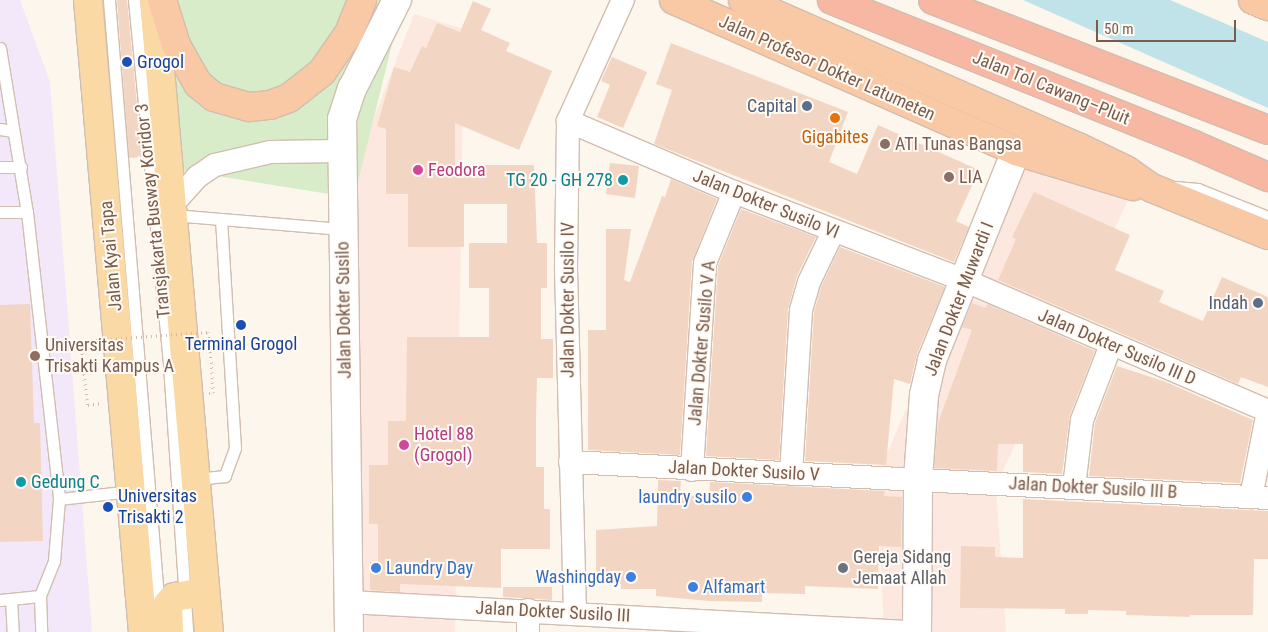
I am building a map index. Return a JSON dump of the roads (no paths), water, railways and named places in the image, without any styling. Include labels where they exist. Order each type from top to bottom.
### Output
[{"type":"highway","points":[[162,0],[185,66],[198,84],[214,97],[250,107],[270,105],[290,98],[322,72],[350,33],[362,0]]},
{"type":"highway","name":"Jalan Profesor Dokter Latumeten","points":[[674,0],[1016,151],[1124,185],[1152,188]]},
{"type":"highway","name":"Jalan Profesor Dokter Latumeten","points":[[743,0],[1126,170],[1152,188],[1268,235]]},
{"type":"highway","name":"Jalan Tol Cawang–Pluit","points":[[832,0],[1192,144],[1268,178]]},
{"type":"highway","points":[[933,0],[1208,105],[1268,130]]},
{"type":"highway","points":[[1253,0],[1268,6]]},
{"type":"main road","name":"Jalan Kyai Tapa","points":[[88,0],[144,632]]},
{"type":"main road","points":[[154,0],[196,479],[194,593],[209,632]]},
{"type":"main road","points":[[169,632],[168,604],[174,597],[194,593]]},
{"type":"street","name":"Jalan Dokter Susilo","points":[[349,632],[340,151],[342,119],[352,90],[397,0]]},
{"type":"street","name":"Jalan Dokter Susilo IV","points":[[575,613],[570,462],[568,121],[623,0]]},
{"type":"street","name":"Jalan Dokter Susilo VI","points":[[568,121],[833,232],[966,281]]},
{"type":"street","points":[[173,210],[196,178],[215,165],[271,152],[340,151]]},
{"type":"street","name":"Jalan Dokter Muwardi I","points":[[917,632],[918,479],[926,386],[932,360],[966,281],[1016,151]]},
{"type":"street","name":"Jalan Dokter Susilo V A","points":[[692,470],[705,263],[734,192]]},
{"type":"street","points":[[791,474],[802,310],[809,282],[833,232]]},
{"type":"street","name":"Jalan Dokter Susilo III D","points":[[966,281],[1111,346],[1268,411]]},
{"type":"street","points":[[1074,487],[1082,420],[1111,346]]},
{"type":"street","points":[[1260,498],[1268,411]]},
{"type":"street","name":"Jalan Dokter Susilo V","points":[[570,462],[692,470],[918,479]]},
{"type":"street","name":"Jalan Dokter Susilo III B","points":[[918,479],[1260,498]]},
{"type":"street","name":"Jalan Dokter Susilo III","points":[[349,602],[528,621],[575,613],[647,624],[907,632]]},
{"type":"lane","name":"Transjakarta Busway Koridor 3","points":[[109,0],[160,632]]},
{"type":"lane","name":"Transjakarta Busway Koridor 3","points":[[134,0],[169,365],[194,593],[187,632]]},
{"type":"lane","points":[[0,48],[5,99],[21,167],[27,212],[58,499],[54,561],[40,596],[41,632]]},
{"type":"lane","points":[[0,129],[13,130]]},
{"type":"lane","points":[[0,167],[21,167]]},
{"type":"lane","points":[[1152,188],[1198,189],[1268,218]]},
{"type":"lane","points":[[173,210],[221,219],[342,228]]},
{"type":"lane","points":[[0,212],[27,212]]},
{"type":"lane","points":[[196,479],[224,476],[235,448],[221,219]]},
{"type":"lane","points":[[58,499],[132,491]]},
{"type":"lane","points":[[13,632],[6,599],[40,596]]},
{"type":"water","points":[[1023,0],[1170,0],[1268,42],[1268,108]]},
{"type":"place","name":"Grogol","points":[[127,62]]},
{"type":"place","name":"Capital","points":[[807,106]]},
{"type":"place","name":"Gigabites","points":[[835,118]]},
{"type":"place","name":"ATI Tunas Bangsa","points":[[885,144]]},
{"type":"place","name":"Feodora","points":[[418,170]]},
{"type":"place","name":"LIA","points":[[949,177]]},
{"type":"place","name":"TG 20 - GH 278","points":[[623,180]]},
{"type":"place","name":"Indah","points":[[1258,303]]},
{"type":"place","name":"Terminal Grogol","points":[[241,325]]},
{"type":"place","name":"Universitas Trisakti Kampus A","points":[[35,356]]},
{"type":"place","name":"Hotel 88 (Grogol)","points":[[404,445]]},
{"type":"place","name":"Gedung C","points":[[21,482]]},
{"type":"place","name":"laundry susilo","points":[[747,497]]},
{"type":"place","name":"Universitas Trisakti 2","points":[[108,507]]},
{"type":"place","name":"Laundry Day","points":[[376,568]]},
{"type":"place","name":"Gereja Sidang Jemaat Allah","points":[[843,568]]},
{"type":"place","name":"Washingday","points":[[631,577]]},
{"type":"place","name":"Alfamart","points":[[693,587]]}]
